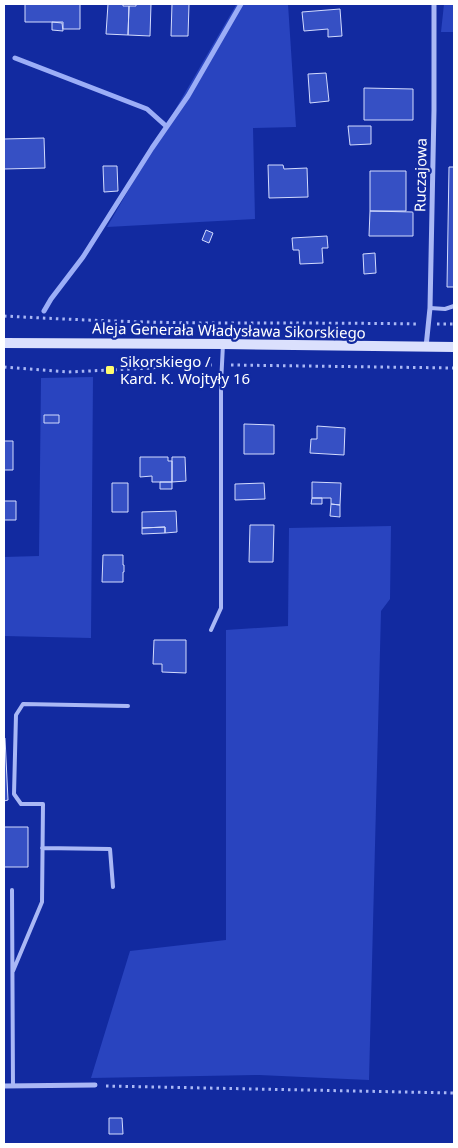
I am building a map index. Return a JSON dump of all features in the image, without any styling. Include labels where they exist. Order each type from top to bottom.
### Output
[{"type":"main road","name":"Aleja Generała Władysława Sikorskiego","points":[[4,343],[454,347]]},
{"type":"street","name":"Ruczajowa","points":[[426,347],[430,308],[434,4]]},
{"type":"street","points":[[4,1086],[95,1085]]},
{"type":"lane","points":[[430,308],[445,309],[454,306]]},
{"type":"lane","points":[[211,630],[221,608],[221,384],[223,344]]},
{"type":"lane","points":[[13,972],[42,902],[43,804],[21,804],[14,794],[16,715],[23,704],[128,706]]},
{"type":"lane","points":[[42,848],[110,848],[113,887]]},
{"type":"lane","points":[[12,890],[13,1086]]},
{"type":"path","points":[[4,316],[73,320],[213,323],[353,322],[454,324]]},
{"type":"path","points":[[95,1085],[454,1093]]},
{"type":"shaded area","points":[[288,4],[296,127],[253,128],[255,219],[107,227],[236,5]]},
{"type":"shaded area","points":[[444,4],[454,4],[454,32],[441,32]]},
{"type":"shaded area","points":[[93,377],[91,638],[4,636],[4,557],[39,556],[41,378]]},
{"type":"shaded area","points":[[391,526],[390,599],[381,611],[369,1080],[259,1075],[91,1078],[130,951],[226,940],[226,630],[288,626],[289,528]]},
{"type":"building","points":[[25,4],[80,4],[80,29],[63,29],[63,22],[25,22]]},
{"type":"building","points":[[108,4],[129,6],[128,35],[106,34]]},
{"type":"building","points":[[136,4],[151,4],[150,36],[128,35],[129,6],[136,6]]},
{"type":"building","points":[[172,4],[189,4],[188,36],[171,36]]},
{"type":"building","points":[[340,9],[342,36],[328,37],[328,29],[304,31],[302,12]]},
{"type":"building","points":[[52,22],[62,23],[63,31],[52,30]]},
{"type":"building","points":[[326,73],[329,101],[310,103],[308,74]]},
{"type":"building","points":[[364,88],[413,89],[413,120],[364,120]]},
{"type":"building","points":[[348,126],[371,126],[371,144],[350,145]]},
{"type":"building","points":[[44,138],[45,168],[4,169],[4,139]]},
{"type":"building","points":[[268,165],[283,165],[284,169],[307,168],[308,197],[269,198]]},
{"type":"building","points":[[103,166],[117,166],[118,191],[104,192]]},
{"type":"building","points":[[449,167],[454,167],[454,287],[447,287]]},
{"type":"building","points":[[370,171],[406,171],[406,211],[370,211]]},
{"type":"building","points":[[370,211],[413,212],[413,236],[369,236]]},
{"type":"building","points":[[206,230],[213,233],[209,243],[202,240]]},
{"type":"building","points":[[327,236],[328,248],[322,248],[323,263],[300,264],[299,250],[293,250],[292,238]]},
{"type":"building","points":[[375,253],[376,273],[364,274],[363,254]]},
{"type":"building","points":[[44,415],[59,415],[59,423],[44,423]]},
{"type":"building","points":[[244,424],[274,425],[274,454],[244,454]]},
{"type":"building","points":[[317,426],[345,428],[344,455],[310,453],[311,439],[317,439]]},
{"type":"building","points":[[4,441],[13,441],[13,470],[4,470]]},
{"type":"building","points":[[140,457],[168,457],[168,461],[172,461],[172,482],[152,482],[152,476],[140,477]]},
{"type":"building","points":[[172,457],[185,457],[186,481],[172,482]]},
{"type":"building","points":[[160,482],[172,482],[172,489],[160,489]]},
{"type":"building","points":[[312,482],[341,483],[340,505],[331,504],[331,498],[312,498]]},
{"type":"building","points":[[112,483],[128,483],[128,512],[112,512]]},
{"type":"building","points":[[264,483],[265,499],[235,500],[235,484]]},
{"type":"building","points":[[312,498],[322,498],[322,504],[311,504]]},
{"type":"building","points":[[4,501],[16,501],[16,520],[4,520]]},
{"type":"building","points":[[331,504],[340,505],[340,517],[330,516]]},
{"type":"building","points":[[176,511],[177,532],[165,533],[165,527],[142,528],[142,512]]},
{"type":"building","points":[[250,525],[274,525],[273,562],[249,562]]},
{"type":"building","points":[[165,527],[165,533],[142,534],[142,528]]},
{"type":"building","points":[[103,555],[123,555],[123,582],[102,582]]},
{"type":"building","points":[[154,640],[186,640],[186,673],[162,672],[162,664],[153,664]]},
{"type":"building","points":[[4,738],[8,800],[4,801]]},
{"type":"building","points":[[4,827],[28,827],[28,867],[4,867]]},
{"type":"building","points":[[109,1118],[122,1118],[123,1134],[109,1134]]},
{"type":"waterway","points":[[44,311],[83,257],[152,148],[188,96],[241,4]]},
{"type":"waterway","points":[[15,58],[147,109],[166,126]]},
{"type":"place","name":"Sikorskiego / Kard. K. Wojtyły 16","points":[[110,370]]}]
